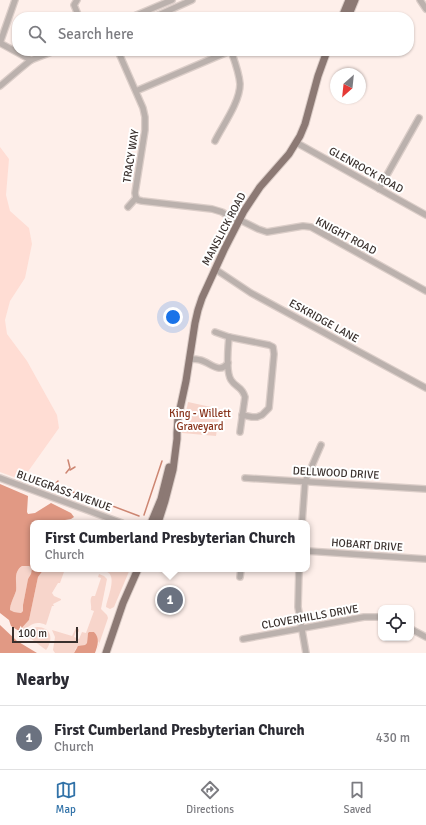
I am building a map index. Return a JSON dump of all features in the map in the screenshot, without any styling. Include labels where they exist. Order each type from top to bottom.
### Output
[{"type":"main road","points":[[344,12],[349,0]]},
{"type":"main road","points":[[350,12],[355,0]]},
{"type":"main road","name":"MANSLICK ROAD","points":[[152,520],[161,499],[176,434],[198,310],[215,269],[239,220],[260,187],[297,143],[305,124],[318,76],[325,56]]},
{"type":"main road","name":"MANSLICK ROAD","points":[[159,520],[166,501],[173,470],[177,439],[176,434]]},
{"type":"main road","points":[[101,653],[131,572]]},
{"type":"main road","points":[[106,653],[123,603],[137,572]]},
{"type":"street","points":[[12,50],[0,43],[16,0]]},
{"type":"street","points":[[77,0],[74,5],[77,12]]},
{"type":"street","points":[[166,12],[192,0]]},
{"type":"street","points":[[420,0],[426,9]]},
{"type":"street","points":[[144,12],[170,1],[173,9]]},
{"type":"street","points":[[24,56],[31,60]]},
{"type":"street","points":[[0,86],[31,60],[41,56]]},
{"type":"street","name":"TRACY WAY","points":[[120,56],[136,92],[146,123],[135,193],[136,198]]},
{"type":"street","points":[[136,92],[219,56]]},
{"type":"street","points":[[215,141],[235,104],[239,90],[237,69],[233,56]]},
{"type":"street","points":[[379,189],[419,118]]},
{"type":"street","name":"GLENROCK ROAD","points":[[297,143],[426,215]]},
{"type":"street","points":[[128,206],[136,198]]},
{"type":"street","name":"KNIGHT ROAD","points":[[136,198],[142,201],[212,209],[222,212],[235,220],[244,221],[267,232],[303,226],[312,227],[426,291]]},
{"type":"street","name":"ESKRIDGE LANE","points":[[215,269],[252,293],[426,388]]},
{"type":"street","points":[[214,332],[229,337],[269,345],[274,349],[269,408],[262,416],[252,417],[242,415]]},
{"type":"street","points":[[229,337],[228,363],[231,379],[244,392],[245,397],[240,432]]},
{"type":"street","points":[[190,359],[200,360],[214,367],[220,368],[224,367],[228,363]]},
{"type":"street","points":[[302,520],[305,482],[321,445]]},
{"type":"street","name":"BLUEGRASS AVENUE","points":[[0,478],[114,520]]},
{"type":"street","name":"DELLWOOD DRIVE","points":[[245,478],[426,489]]},
{"type":"street","name":"HOBART DRIVE","points":[[310,551],[426,559]]},
{"type":"street","points":[[240,577],[241,572]]},
{"type":"street","points":[[299,572],[298,604],[306,653]]},
{"type":"street","name":"CLOVERHILLS DRIVE","points":[[243,639],[364,617],[378,617]]},
{"type":"street","points":[[414,631],[426,637]]},
{"type":"shaded area","points":[[0,147],[9,159],[6,195],[10,211],[29,228],[32,244],[25,278],[10,301],[5,320],[7,334],[27,361],[57,415],[59,428],[22,480],[0,472]]},
{"type":"shaded area","points":[[0,484],[28,496],[28,514],[35,513],[51,503],[71,513],[74,517],[65,520],[30,520],[30,567],[22,566],[17,571],[16,591],[10,610],[21,613],[23,611],[28,579],[31,572],[42,572],[38,577],[29,620],[19,631],[11,626],[9,620],[0,613]]},
{"type":"shaded area","points":[[0,625],[17,641],[37,653],[0,653]]},
{"type":"shaded area","points":[[89,632],[94,632],[98,639],[95,653],[74,653],[78,646],[85,645],[87,643]]},
{"type":"green space","name":"King - Willett Graveyard","points":[[188,402],[220,409],[216,436],[182,433]]},
{"type":"green space","points":[[22,566],[29,566],[30,572],[31,572],[28,579],[23,611],[21,613],[10,610],[11,602],[16,591],[16,574]]},
{"type":"green space","points":[[42,572],[64,572],[60,583],[58,583],[52,593],[61,600],[53,604],[54,606],[52,606],[46,625],[36,623],[30,625],[22,632],[19,631],[29,620],[38,577]]},
{"type":"green space","points":[[107,572],[129,572],[114,607],[110,609],[106,607],[112,580]]},
{"type":"green space","points":[[99,574],[107,579],[101,609],[108,618],[96,653],[99,643],[94,632],[89,632],[87,643],[76,648],[74,653],[55,653],[53,650],[55,637],[52,630],[72,636],[76,628],[79,629],[79,632],[76,631],[74,637],[79,639],[82,632],[86,633],[94,611],[91,610],[91,599],[92,596],[95,596],[101,578],[98,577]]},
{"type":"green space","points":[[37,627],[45,629],[50,634],[50,642],[46,650],[28,635],[33,628]]},
{"type":"waterway","points":[[66,473],[70,468],[68,460]]},
{"type":"waterway","points":[[144,515],[162,461]]},
{"type":"waterway","points":[[70,470],[75,467]]},
{"type":"waterway","points":[[54,485],[58,481]]},
{"type":"waterway","points":[[50,483],[81,495]]},
{"type":"waterway","points":[[94,499],[139,516]]},
{"type":"place","name":"First Cumberland Presbyterian Church","points":[[170,600]]}]
